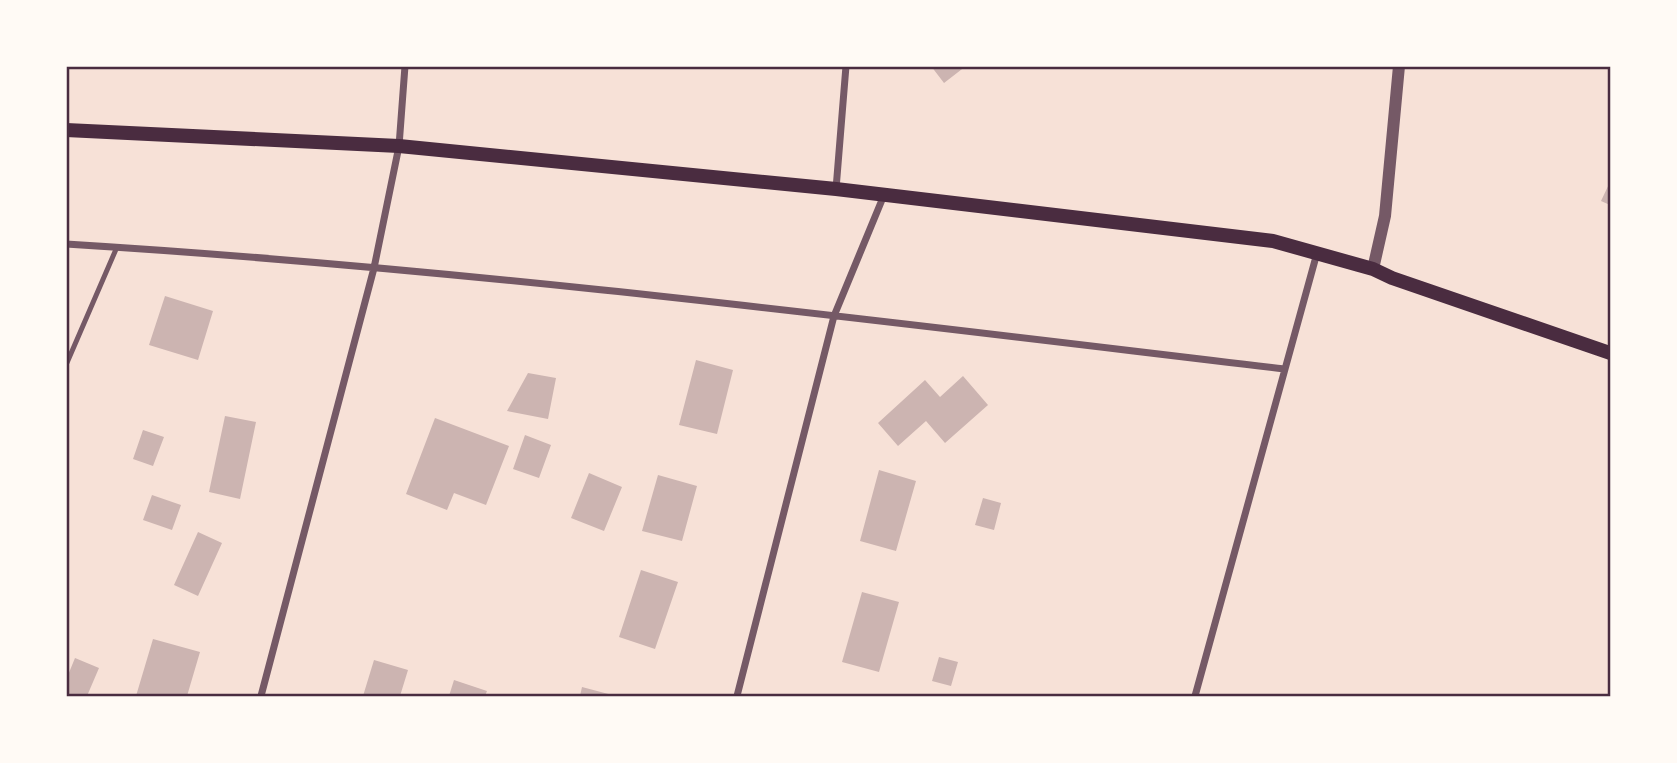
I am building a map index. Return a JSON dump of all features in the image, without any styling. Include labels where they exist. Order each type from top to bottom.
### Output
[{"type":"main road","points":[[66,130],[400,146],[836,189],[1273,241],[1373,269],[1392,278],[1611,353]]},
{"type":"street","points":[[261,696],[374,268],[400,146],[405,66]]},
{"type":"street","points":[[836,189],[846,66]]},
{"type":"street","points":[[1373,269],[1385,216],[1399,66]]},
{"type":"street","points":[[737,696],[834,316],[884,195]]},
{"type":"street","points":[[66,244],[374,268],[834,316],[1285,369]]},
{"type":"street","points":[[1195,696],[1317,253]]},
{"type":"lane","points":[[66,365],[117,247]]},
{"type":"building","points":[[931,66],[966,66],[944,83]]},
{"type":"building","points":[[1610,182],[1610,205],[1601,201]]},
{"type":"building","points":[[165,296],[213,311],[198,360],[149,345]]},
{"type":"building","points":[[696,360],[733,370],[717,434],[679,425]]},
{"type":"building","points":[[528,373],[556,378],[548,419],[507,411]]},
{"type":"building","points":[[963,376],[988,405],[945,443],[926,421],[898,446],[878,423],[925,380],[940,397]]},
{"type":"building","points":[[225,416],[256,422],[240,499],[209,492]]},
{"type":"building","points":[[435,418],[509,446],[486,505],[454,493],[447,510],[406,494]]},
{"type":"building","points":[[143,430],[164,437],[153,466],[133,459]]},
{"type":"building","points":[[525,435],[551,445],[539,478],[513,469]]},
{"type":"building","points":[[879,470],[916,481],[896,551],[860,541]]},
{"type":"building","points":[[589,473],[622,487],[604,531],[571,518]]},
{"type":"building","points":[[658,475],[697,486],[682,541],[642,531]]},
{"type":"building","points":[[152,495],[181,505],[172,530],[143,520]]},
{"type":"building","points":[[983,498],[1001,503],[994,530],[975,525]]},
{"type":"building","points":[[198,532],[222,543],[198,596],[174,585]]},
{"type":"building","points":[[641,570],[678,582],[655,649],[619,637]]},
{"type":"building","points":[[862,592],[899,602],[879,672],[842,662]]},
{"type":"building","points":[[153,639],[200,652],[187,696],[136,696]]},
{"type":"building","points":[[939,657],[958,662],[951,686],[932,681]]},
{"type":"building","points":[[75,658],[99,668],[87,696],[66,696],[66,680]]},
{"type":"building","points":[[374,660],[408,670],[400,696],[363,696]]},
{"type":"building","points":[[454,680],[487,691],[485,696],[449,696]]},
{"type":"building","points":[[582,687],[616,696],[580,696]]}]
